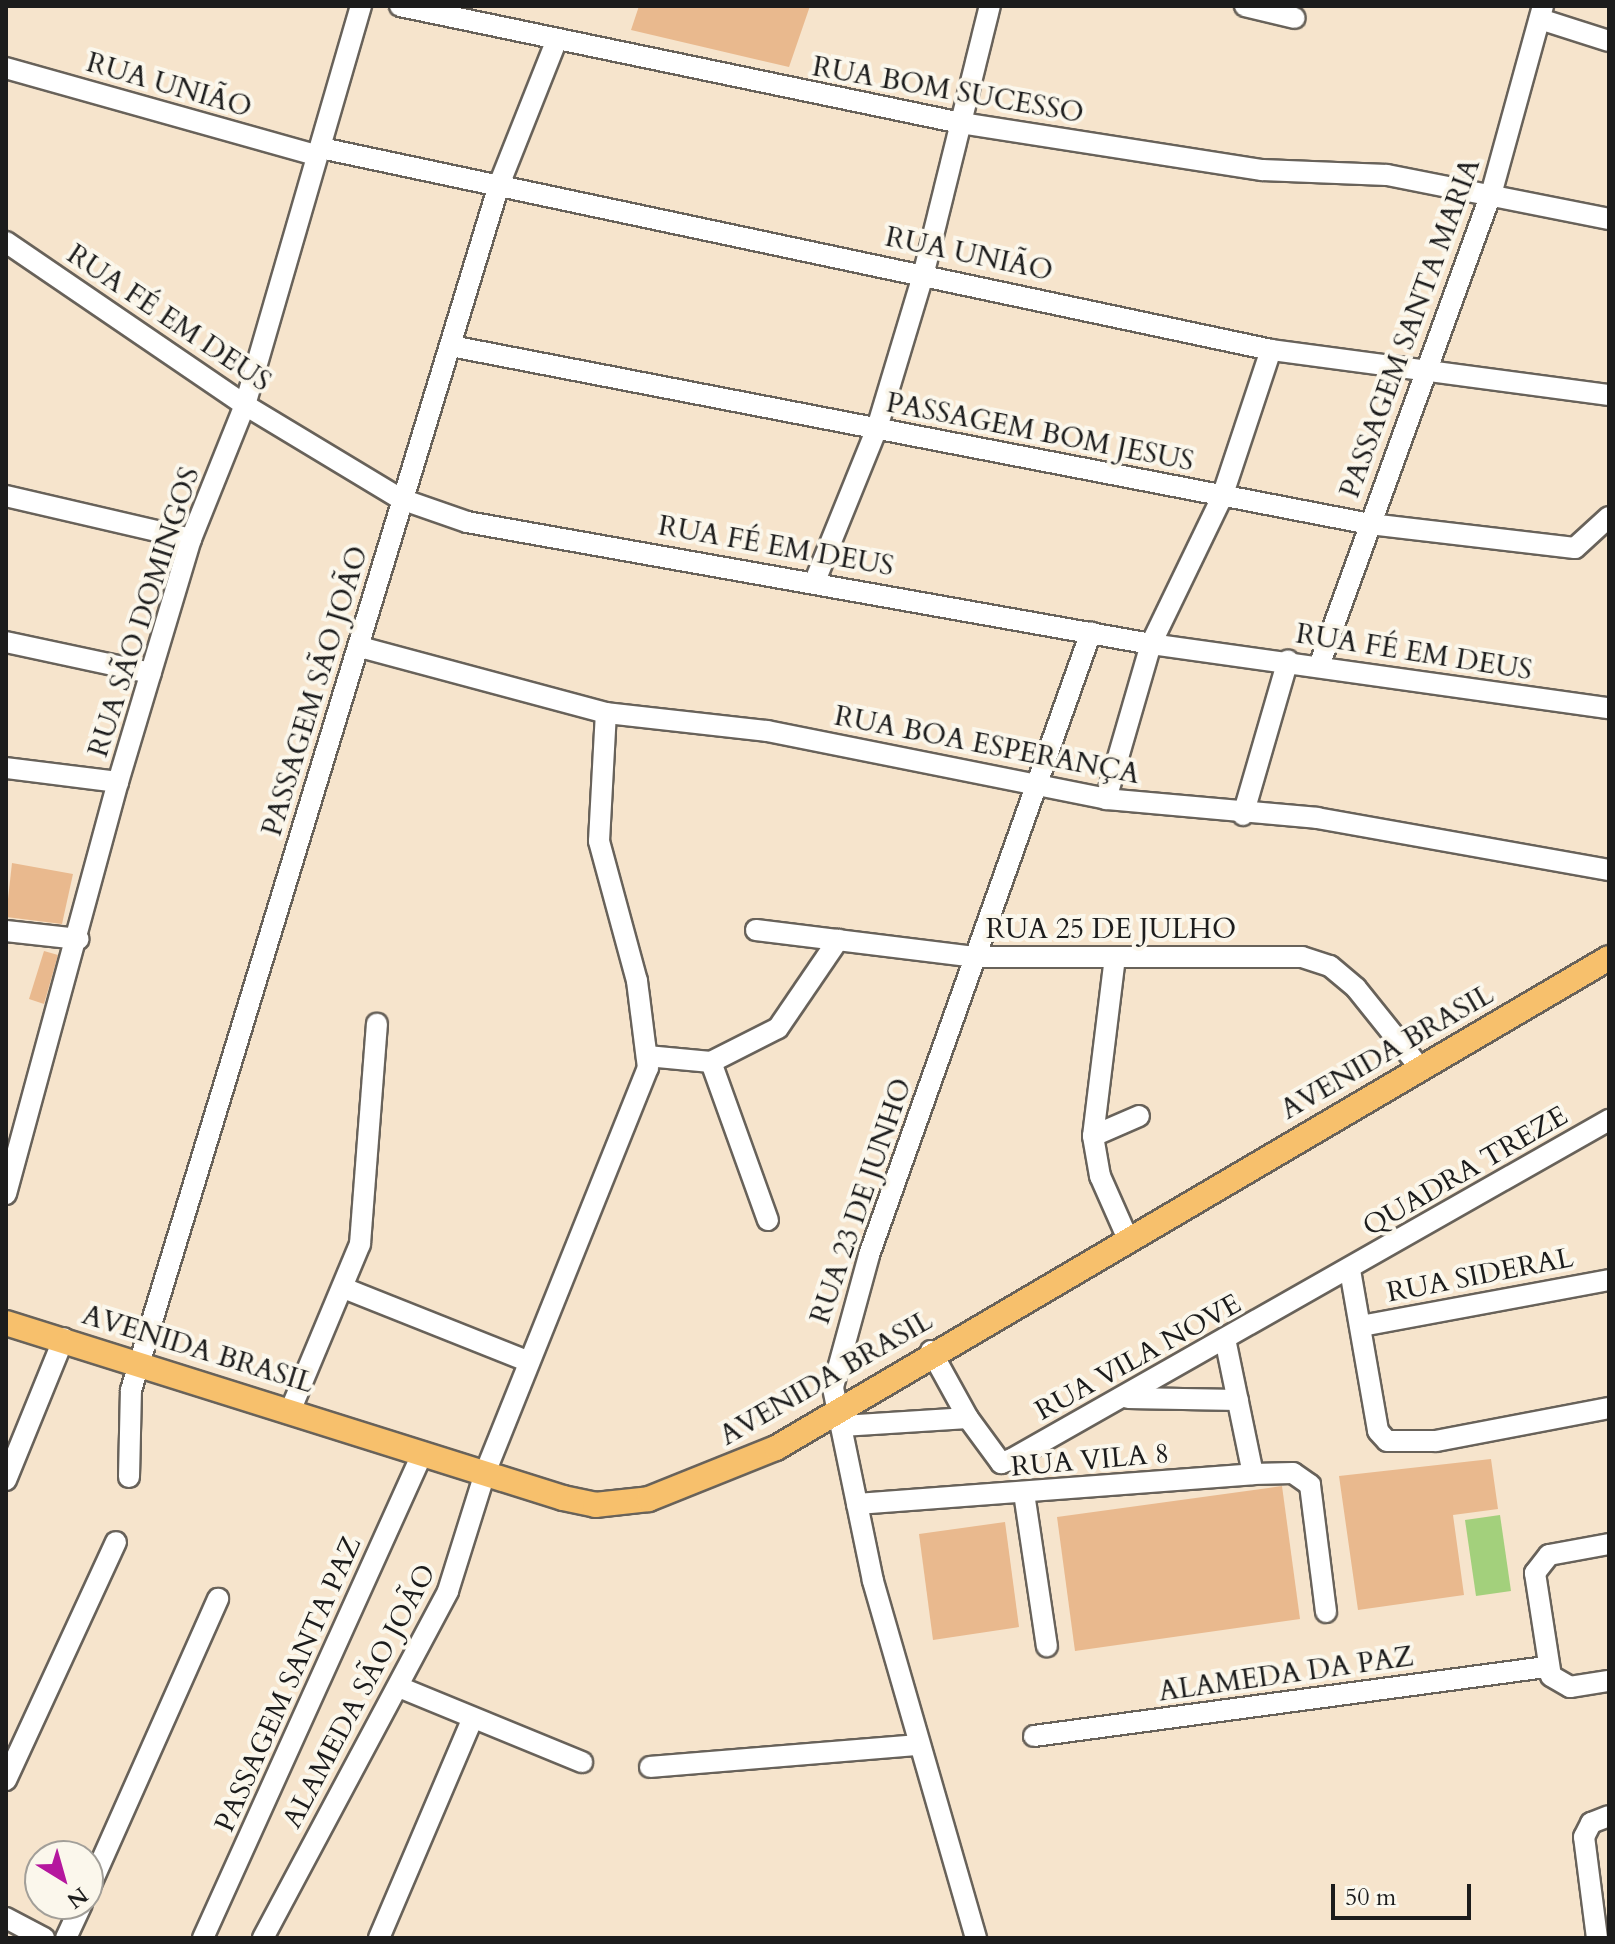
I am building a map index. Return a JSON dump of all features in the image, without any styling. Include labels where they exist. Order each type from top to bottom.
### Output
[{"type":"main road","name":"AVENIDA BRASIL","points":[[6,1323],[140,1361],[574,1500],[618,1505],[705,1481],[837,1420],[931,1351],[1609,958]]},
{"type":"street","name":"RUA SÃO DOMINGOS","points":[[6,1194],[15,1143],[79,939],[118,782],[191,539],[245,405],[361,6]]},
{"type":"street","name":"RUA BOM SUCESSO","points":[[400,6],[556,42],[961,123],[1262,170],[1387,175],[1492,191],[1609,219]]},
{"type":"street","points":[[815,581],[877,428],[924,272],[990,6]]},
{"type":"street","points":[[1245,6],[1295,18]]},
{"type":"street","points":[[1542,12],[1609,41]]},
{"type":"street","name":"PASSAGEM SANTA MARIA","points":[[1319,666],[1492,191],[1542,12]]},
{"type":"street","name":"PASSAGEM SÃO JOÃO","points":[[129,1477],[131,1390],[499,185],[556,42]]},
{"type":"street","name":"RUA UNIÃO","points":[[6,68],[318,151],[924,272],[1271,350],[1423,374],[1609,395]]},
{"type":"street","name":"RUA FÉ EM DEUS","points":[[6,242],[245,405],[401,499],[467,522],[815,581],[1151,644],[1288,660],[1609,708]]},
{"type":"street","name":"PASSAGEM BOM JESUS","points":[[451,346],[1370,524],[1575,548],[1609,517]]},
{"type":"street","points":[[1106,799],[1151,644],[1222,497],[1271,350]]},
{"type":"street","points":[[6,496],[191,539]]},
{"type":"street","name":"RUA 23 DE JUNHO","points":[[976,1938],[918,1745],[837,1420],[851,1308],[976,957],[1041,787],[1091,632]]},
{"type":"street","points":[[6,642],[151,673]]},
{"type":"street","name":"RUA BOA ESPERANÇA","points":[[360,647],[606,713],[767,731],[1106,799],[1243,815],[1317,818],[1609,870]]},
{"type":"street","points":[[1243,815],[1288,660]]},
{"type":"street","points":[[606,713],[599,841],[637,981],[647,1056],[711,1062],[778,1028],[838,940]]},
{"type":"street","points":[[6,768],[118,782]]},
{"type":"street","name":"RUA 25 DE JULHO","points":[[756,930],[786,924],[838,940],[976,957],[1317,960],[1356,988],[1420,1068]]},
{"type":"street","points":[[6,931],[79,939]]},
{"type":"street","points":[[1115,957],[1093,1136],[1100,1176],[1127,1237]]},
{"type":"street","points":[[291,1409],[346,1289],[365,1207],[377,1024]]},
{"type":"street","name":"ALAMEDA SÃO JOÃO","points":[[263,1938],[448,1591],[485,1473],[647,1056]]},
{"type":"street","points":[[711,1062],[768,1220]]},
{"type":"street","points":[[1093,1136],[1139,1116]]},
{"type":"street","name":"QUADRA TREZE","points":[[1350,1270],[1609,1120]]},
{"type":"street","points":[[1350,1270],[1382,1437],[1405,1445],[1609,1408]]},
{"type":"street","name":"RUA VILA NOVE","points":[[1001,1463],[1128,1398],[1225,1339],[1350,1270]]},
{"type":"street","name":"RUA SIDERAL","points":[[1361,1326],[1609,1280]]},
{"type":"street","points":[[346,1289],[529,1362]]},
{"type":"street","points":[[6,1480],[64,1338]]},
{"type":"street","points":[[1225,1339],[1253,1474]]},
{"type":"street","points":[[931,1351],[968,1418],[1001,1463],[1015,1494],[1047,1646]]},
{"type":"street","points":[[1128,1398],[1238,1400]]},
{"type":"street","points":[[837,1420],[968,1418]]},
{"type":"street","name":"PASSAGEM SANTA PAZ","points":[[203,1938],[423,1452]]},
{"type":"street","name":"RUA VILA 8","points":[[857,1504],[1293,1473],[1310,1485],[1326,1612]]},
{"type":"street","points":[[6,1780],[116,1542]]},
{"type":"street","points":[[1609,1544],[1549,1555],[1539,1565],[1546,1667],[1562,1685],[1609,1681]]},
{"type":"street","points":[[104,1855],[218,1599]]},
{"type":"street","name":"ALAMEDA DA PAZ","points":[[1034,1736],[1546,1667]]},
{"type":"street","points":[[399,1687],[582,1762]]},
{"type":"street","points":[[379,1938],[473,1718]]},
{"type":"street","points":[[650,1767],[918,1745]]},
{"type":"street","points":[[1597,1938],[1584,1837],[1591,1823],[1609,1816]]},
{"type":"street","points":[[6,1918],[44,1938]]},
{"type":"green space","points":[[1500,1515],[1511,1591],[1476,1596],[1465,1520]]},
{"type":"building","points":[[639,6],[810,6],[789,67],[631,30]]},
{"type":"building","points":[[12,863],[73,874],[62,924],[6,917]]},
{"type":"building","points":[[44,951],[58,955],[44,1004],[29,999]]},
{"type":"building","points":[[1491,1459],[1498,1509],[1453,1515],[1464,1595],[1358,1610],[1339,1476]]},
{"type":"building","points":[[1282,1486],[1300,1619],[1075,1651],[1057,1517]]},
{"type":"building","points":[[1005,1522],[1019,1627],[933,1640],[919,1534]]}]
